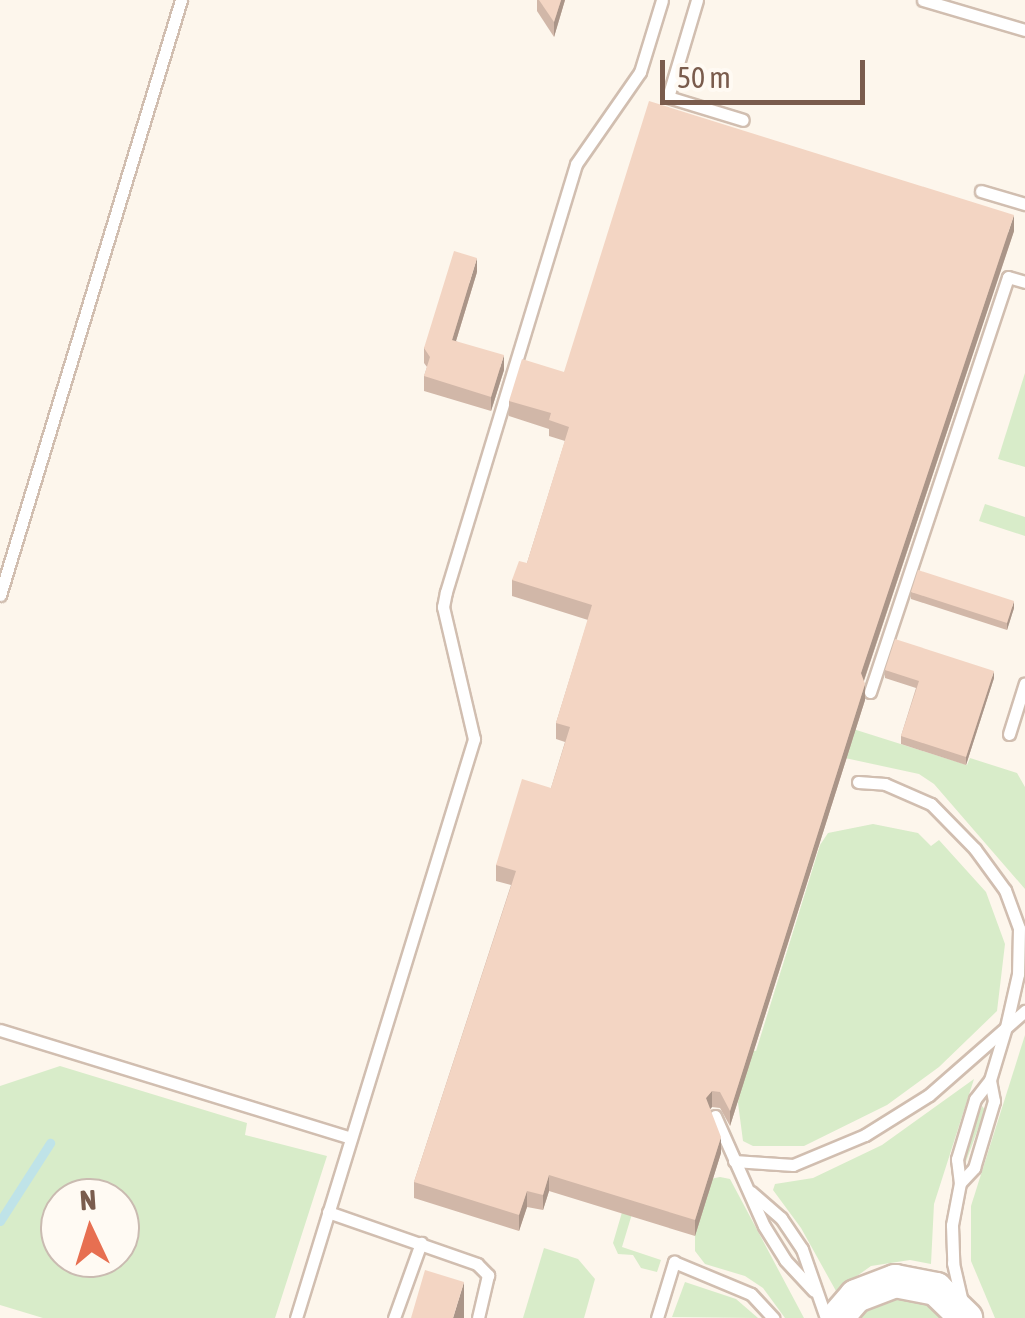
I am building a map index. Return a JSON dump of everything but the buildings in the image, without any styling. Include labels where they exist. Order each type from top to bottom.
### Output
[{"type":"main road","points":[[836,1318],[856,1296],[894,1282],[936,1290],[966,1318]]},
{"type":"lane","points":[[0,595],[181,0]]},
{"type":"lane","points":[[296,1318],[474,739],[443,607],[446,592],[576,164],[640,72],[662,0]]},
{"type":"lane","points":[[696,0],[668,97],[743,120]]},
{"type":"lane","points":[[923,0],[1025,30]]},
{"type":"lane","points":[[981,191],[1025,204]]},
{"type":"lane","points":[[870,692],[1008,277],[1025,282]]},
{"type":"lane","points":[[1009,734],[1025,683]]},
{"type":"lane","points":[[858,782],[885,784],[931,804],[975,849],[1013,907],[1021,948],[1018,974],[990,1080],[975,1098],[956,1159],[960,1183],[952,1225],[953,1263],[966,1318]]},
{"type":"lane","points":[[734,1162],[793,1165],[866,1136],[928,1096],[1025,1011]]},
{"type":"lane","points":[[0,1030],[351,1138]]},
{"type":"lane","points":[[960,1183],[974,1168],[984,1137],[994,1101],[990,1080]]},
{"type":"lane","points":[[714,1116],[785,1260],[814,1291]]},
{"type":"lane","points":[[748,1189],[782,1218],[802,1249],[826,1318]]},
{"type":"lane","points":[[328,1212],[484,1268],[486,1290],[478,1318]]},
{"type":"lane","points":[[394,1318],[421,1243]]},
{"type":"lane","points":[[657,1318],[674,1262],[750,1294],[773,1318]]},
{"type":"green space","points":[[1025,373],[1025,467],[998,459]]},
{"type":"green space","points":[[985,504],[1025,517],[1025,536],[979,521]]},
{"type":"green space","points":[[850,728],[967,765],[970,758],[1017,773],[1025,787],[1025,889],[934,784],[919,774],[845,758]]},
{"type":"green space","points":[[873,824],[918,833],[931,846],[939,840],[986,892],[1005,944],[997,1011],[939,1067],[887,1105],[804,1146],[753,1146],[743,1141],[738,1103],[745,1048],[756,1051],[820,845],[828,833]]},
{"type":"green space","points":[[1025,1035],[1025,1318],[995,1318],[971,1261],[971,1206]]},
{"type":"green space","points":[[60,1066],[247,1123],[245,1135],[327,1156],[275,1318],[43,1318],[0,1305],[0,1086]]},
{"type":"green space","points":[[974,1079],[934,1204],[931,1264],[910,1260],[871,1266],[836,1291],[801,1228],[773,1190],[775,1184],[813,1178],[882,1145]]},
{"type":"green space","points":[[982,1106],[985,1110],[965,1164],[962,1161]]},
{"type":"green space","points":[[710,1179],[730,1179],[804,1318],[785,1318],[763,1288],[745,1276],[705,1264],[695,1251],[695,1228]]},
{"type":"green space","points":[[625,1202],[635,1204],[622,1247],[661,1260],[657,1272],[641,1268],[633,1255],[618,1254],[613,1243]]},
{"type":"green space","points":[[544,1248],[578,1259],[595,1279],[584,1318],[523,1318]]},
{"type":"green space","points":[[685,1282],[736,1299],[758,1318],[672,1317]]},
{"type":"green space","points":[[891,1298],[926,1303],[944,1318],[856,1318]]},
{"type":"waterway","points":[[0,1221],[50,1143]]}]
